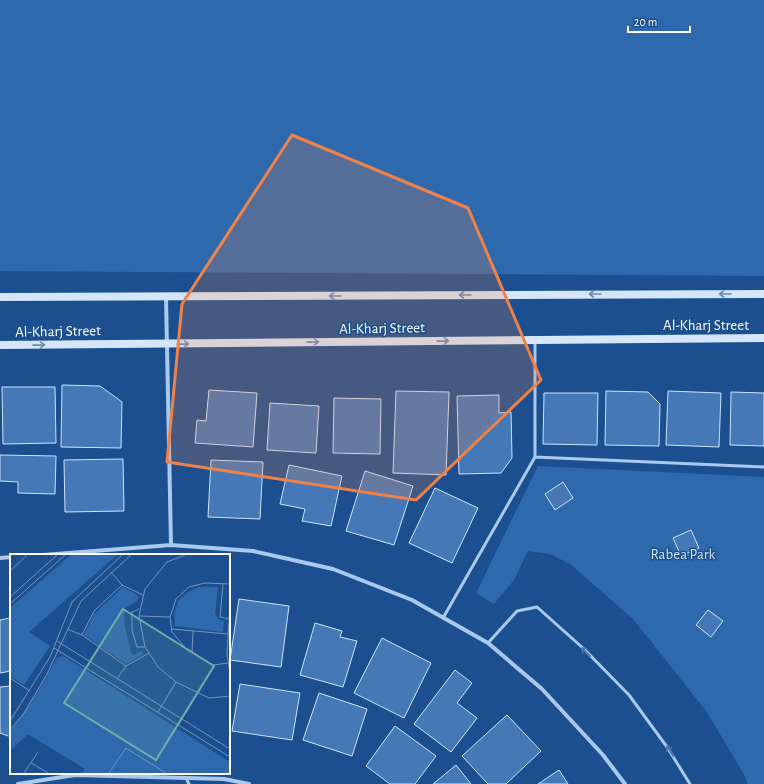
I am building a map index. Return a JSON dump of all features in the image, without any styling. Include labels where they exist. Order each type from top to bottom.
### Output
[{"type":"street","name":"Al-Kharj Street","points":[[0,297],[764,294]]},
{"type":"street","points":[[166,297],[171,545]]},
{"type":"street","name":"Al-Kharj Street","points":[[0,346],[764,338]]},
{"type":"street","points":[[56,554],[171,545],[253,551],[333,569],[412,600],[488,643],[542,689],[603,755],[625,784]]},
{"type":"street","points":[[0,558],[10,557]]},
{"type":"street","points":[[18,784],[75,775],[224,779],[249,784]]},
{"type":"lane","points":[[443,618],[535,457],[535,340]]},
{"type":"lane","points":[[535,457],[764,467]]},
{"type":"lane","points":[[488,643],[517,611],[537,607],[584,649],[629,695],[667,747],[690,784]]},
{"type":"lane","points":[[186,778],[189,784]]},
{"type":"highlighted area","points":[[292,135],[468,208],[541,380],[416,500],[167,462],[182,304]]},
{"type":"green space","points":[[0,0],[764,0],[764,276],[0,271]]},
{"type":"green space","name":"Rabea Park","points":[[538,466],[764,477],[764,784],[748,784],[707,712],[633,619],[570,564],[550,554],[528,551],[514,580],[494,604],[476,593]]},
{"type":"building","points":[[62,385],[100,386],[122,402],[121,448],[61,447]]},
{"type":"building","points":[[2,387],[55,387],[56,443],[3,444]]},
{"type":"building","points":[[209,390],[257,393],[253,447],[195,443],[197,420],[206,421]]},
{"type":"building","points":[[396,391],[449,392],[446,475],[393,473]]},
{"type":"building","points":[[606,391],[648,392],[660,404],[659,446],[605,445]]},
{"type":"building","points":[[668,391],[721,393],[719,447],[666,445]]},
{"type":"building","points":[[731,392],[764,393],[764,446],[730,445]]},
{"type":"building","points":[[544,393],[598,393],[597,445],[543,444]]},
{"type":"building","points":[[499,395],[499,413],[511,412],[512,458],[501,473],[459,474],[457,396]]},
{"type":"building","points":[[334,398],[381,399],[380,454],[333,453]]},
{"type":"building","points":[[270,403],[319,406],[316,453],[267,450]]},
{"type":"building","points":[[0,455],[56,456],[55,494],[18,493],[18,482],[0,481]]},
{"type":"building","points":[[123,459],[124,511],[65,512],[64,460]]},
{"type":"building","points":[[211,460],[263,462],[260,519],[208,517]]},
{"type":"building","points":[[289,465],[342,476],[331,526],[302,521],[305,509],[280,504]]},
{"type":"building","points":[[365,471],[413,486],[394,545],[346,531]]},
{"type":"building","points":[[563,482],[573,498],[555,510],[545,494]]},
{"type":"building","points":[[435,488],[478,508],[452,563],[409,543]]},
{"type":"building","points":[[691,530],[699,548],[681,556],[673,538]]},
{"type":"building","points":[[239,599],[289,606],[281,667],[230,660]]},
{"type":"building","points":[[708,610],[723,621],[711,637],[696,625]]},
{"type":"building","points":[[10,618],[10,671],[0,673],[0,620]]},
{"type":"building","points":[[315,623],[342,631],[340,637],[357,641],[343,687],[300,675]]},
{"type":"building","points":[[382,638],[431,663],[404,718],[354,693]]},
{"type":"building","points":[[455,670],[472,683],[457,703],[477,718],[451,752],[414,724]]},
{"type":"building","points":[[240,684],[300,693],[292,740],[232,731]]},
{"type":"building","points":[[10,686],[10,737],[0,733],[0,687]]},
{"type":"building","points":[[319,693],[367,709],[352,756],[303,740]]},
{"type":"building","points":[[507,715],[541,751],[506,784],[488,784],[462,756]]},
{"type":"building","points":[[395,726],[436,756],[415,784],[390,784],[366,766]]},
{"type":"building","points":[[456,765],[471,784],[433,784]]},
{"type":"building","points":[[559,770],[568,784],[538,784]]}]
